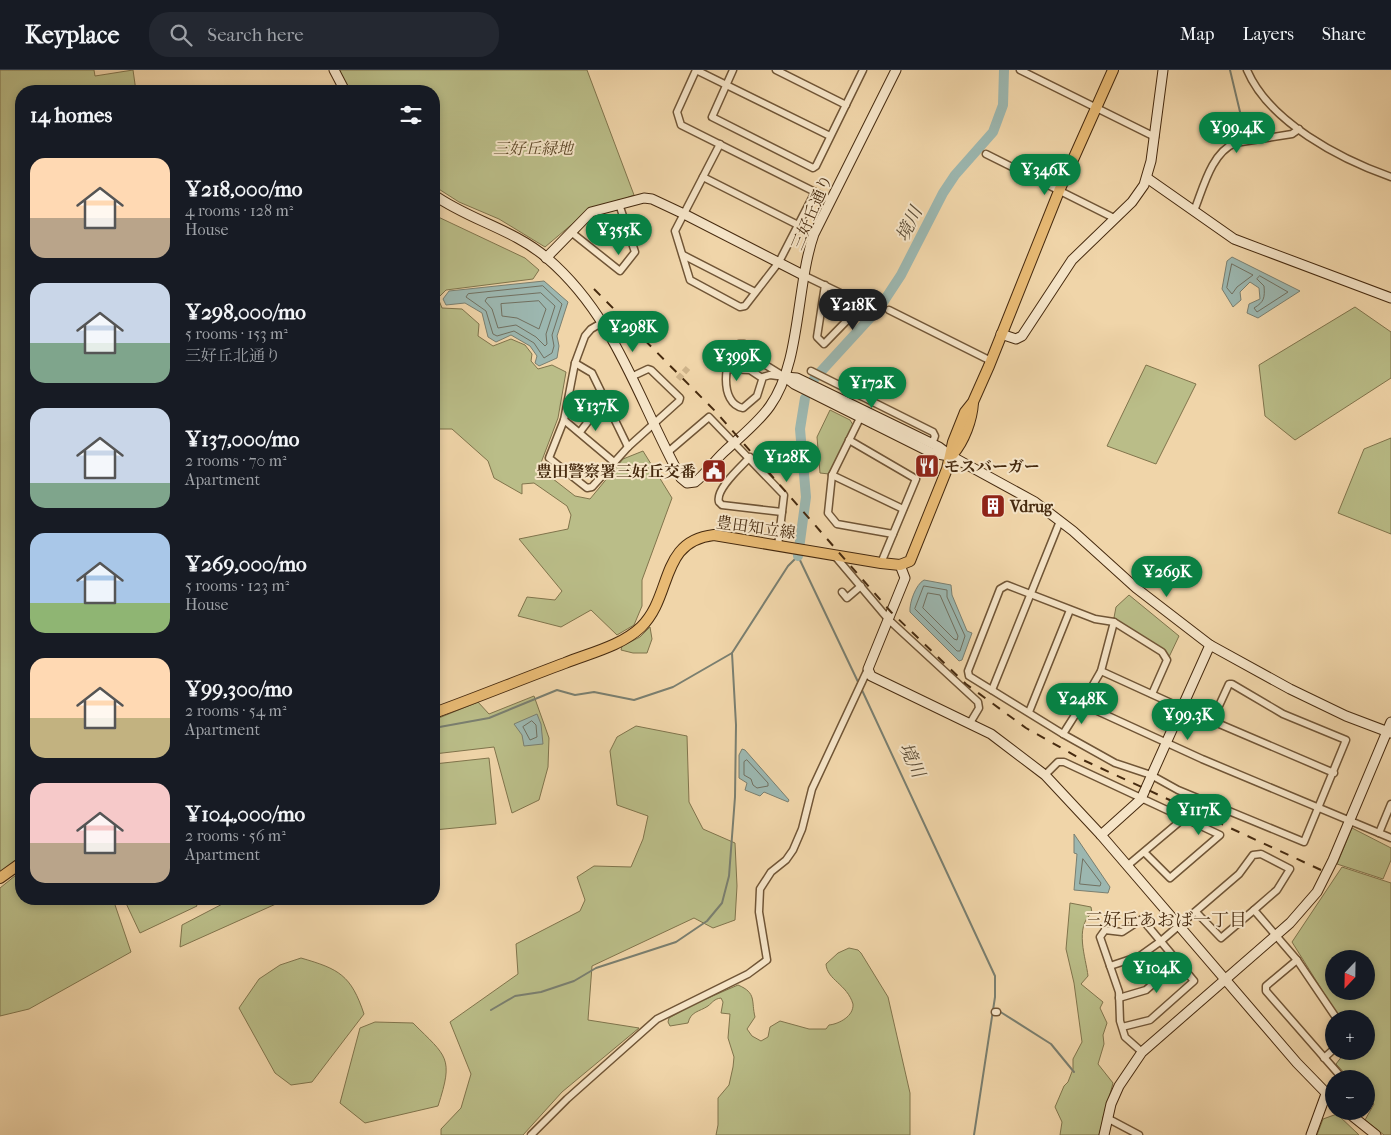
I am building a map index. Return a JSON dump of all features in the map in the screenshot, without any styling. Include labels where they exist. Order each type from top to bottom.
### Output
[{"type":"main road","points":[[900,565],[906,564],[913,556],[951,456],[961,442],[972,413],[973,402],[1059,191],[1094,107],[1113,70]]},
{"type":"main road","name":"豊田知立線","points":[[440,711],[598,651],[635,632],[653,611],[676,554],[685,544],[700,536],[714,535],[900,565]]},
{"type":"main road","points":[[0,878],[15,867]]},
{"type":"street","points":[[334,70],[342,85]]},
{"type":"street","points":[[830,136],[696,70],[677,112],[682,125],[831,200]]},
{"type":"street","points":[[733,70],[712,114],[714,119],[813,168],[816,166],[846,105],[860,71]]},
{"type":"street","points":[[776,70],[846,105]]},
{"type":"street","name":"三好丘通り","points":[[668,452],[681,478],[690,483],[700,479],[709,466],[772,404],[785,377],[810,246],[896,70]]},
{"type":"street","points":[[1020,70],[1155,137]]},
{"type":"street","points":[[1001,334],[1016,339],[1022,336],[1072,260],[1137,196],[1147,178],[1155,137],[1163,70]]},
{"type":"street","points":[[1247,70],[1258,90],[1271,107],[1299,129],[1363,167],[1391,177]]},
{"type":"street","points":[[1194,211],[1217,157],[1227,146],[1292,134],[1299,129]]},
{"type":"street","points":[[720,144],[675,231],[693,283],[740,307],[745,306],[779,262],[815,192]]},
{"type":"street","points":[[986,154],[1114,218]]},
{"type":"street","points":[[703,177],[798,225]]},
{"type":"street","points":[[1147,178],[1234,239],[1391,298]]},
{"type":"street","points":[[440,198],[510,232],[546,258],[581,292],[603,322],[668,452],[709,417],[750,458],[784,495],[782,546]]},
{"type":"street","points":[[546,258],[592,212],[644,198],[652,199],[684,214],[859,302],[861,306],[824,344],[817,337],[826,286]]},
{"type":"street","points":[[571,232],[620,271],[635,252],[619,204]]},
{"type":"street","points":[[683,255],[755,292]]},
{"type":"street","points":[[889,310],[991,361]]},
{"type":"street","points":[[603,322],[591,329],[585,336],[575,363],[564,420],[549,456],[550,460],[589,489],[628,447],[680,398],[652,370],[648,369],[631,377]]},
{"type":"street","points":[[785,377],[770,375],[762,378],[754,400],[744,408],[739,407],[731,397],[727,386],[725,369],[735,347],[744,344],[764,364],[785,377],[794,384],[932,444],[1036,502],[1060,521],[1118,574],[1210,645],[1298,693],[1346,716],[1389,732]]},
{"type":"street","points":[[575,363],[592,373],[628,447]]},
{"type":"street","points":[[725,369],[750,370],[762,378]]},
{"type":"street","points":[[810,371],[933,432],[935,436],[932,444]]},
{"type":"street","points":[[580,432],[596,411],[607,405]]},
{"type":"street","points":[[862,414],[832,475],[828,513],[834,523],[893,534]]},
{"type":"street","points":[[862,414],[932,452],[951,456]]},
{"type":"street","points":[[564,420],[614,462]]},
{"type":"street","points":[[849,440],[915,478],[881,563]]},
{"type":"street","points":[[750,458],[730,477],[719,495],[719,502],[722,505],[782,512]]},
{"type":"street","points":[[832,475],[903,509]]},
{"type":"street","points":[[992,690],[1060,521]]},
{"type":"street","points":[[834,555],[889,620],[978,702],[979,706],[970,723]]},
{"type":"street","points":[[531,1135],[567,1099],[657,1019],[748,974],[766,960],[760,912],[760,889],[771,872],[786,860],[793,850],[802,828],[812,789],[868,669],[906,578],[900,565]]},
{"type":"street","points":[[1152,694],[1168,658],[1114,622],[1070,610],[1007,585],[1000,589],[968,671],[969,676],[1063,734],[1115,762],[1151,775],[1178,790],[1301,842],[1306,840],[1346,740],[1283,714],[1232,684],[1229,684],[1212,721]]},
{"type":"street","points":[[842,592],[847,598],[861,586]]},
{"type":"street","points":[[1029,712],[1070,610]]},
{"type":"street","points":[[1063,734],[1101,670],[1114,622]]},
{"type":"street","points":[[1100,835],[1141,798],[1210,645]]},
{"type":"street","points":[[868,669],[871,676],[878,681],[970,723],[998,739],[1045,776],[1100,835],[1325,1093]]},
{"type":"street","points":[[1101,670],[1182,708],[1334,773]]},
{"type":"street","points":[[1082,704],[1166,744],[1391,838]]},
{"type":"street","points":[[1104,1135],[1107,1118],[1122,1080],[1142,1052],[1300,914],[1323,883],[1389,732],[1391,722]]},
{"type":"street","points":[[1045,776],[1062,761],[1219,833],[1219,837],[1170,878],[1144,852]]},
{"type":"street","points":[[1379,833],[1391,804]]},
{"type":"street","points":[[1127,866],[1184,818]]},
{"type":"street","points":[[1110,966],[1140,956],[1161,941],[1239,874],[1256,853],[1290,869],[1276,890],[1221,938],[1196,912]]},
{"type":"street","points":[[1254,910],[1297,960],[1331,1010]]},
{"type":"street","points":[[1122,1027],[1150,1020],[1193,982],[1194,978],[1142,919],[1122,932],[1103,931],[1100,937],[1120,998],[1122,1027],[1125,1037],[1142,1052]]},
{"type":"street","points":[[1297,960],[1265,988],[1268,994],[1335,1070]]},
{"type":"street","points":[[1120,998],[1146,990],[1179,961]]},
{"type":"street","points":[[1311,1135],[1325,1097]]},
{"type":"street","points":[[1107,1118],[1139,1135]]},
{"type":"street","points":[[1362,1120],[1376,1135]]},
{"type":"green space","points":[[0,70],[94,70],[95,76],[133,70],[135,85],[15,85],[15,862],[0,872]]},
{"type":"green space","name":"三好丘緑地","points":[[335,70],[587,70],[634,195],[584,214],[545,247],[499,219],[459,202],[440,190],[440,85],[346,85]]},
{"type":"green space","points":[[440,218],[525,258],[539,270],[533,279],[446,290],[440,296]]},
{"type":"green space","points":[[440,303],[442,308],[462,309],[479,324],[478,336],[493,346],[511,339],[525,345],[532,354],[531,361],[538,369],[552,365],[566,372],[558,418],[539,468],[575,496],[590,499],[623,459],[643,451],[672,498],[642,580],[642,606],[634,625],[617,635],[591,610],[561,627],[518,616],[527,597],[555,600],[562,591],[519,539],[568,529],[571,515],[567,506],[534,483],[522,484],[522,494],[494,478],[488,461],[452,429],[440,429]]},
{"type":"green space","points":[[1355,307],[1391,332],[1391,378],[1295,440],[1265,416],[1259,365]]},
{"type":"green space","points":[[1146,365],[1196,384],[1156,464],[1107,446]]},
{"type":"green space","points":[[830,410],[850,420],[853,425],[829,474],[820,473],[817,437]]},
{"type":"green space","points":[[1391,438],[1391,534],[1338,513],[1364,449]]},
{"type":"green space","points":[[1129,595],[1179,636],[1169,657],[1163,651],[1113,623],[1116,607]]},
{"type":"green space","points":[[650,627],[652,639],[647,653],[633,653],[621,650],[622,646],[640,637]]},
{"type":"green space","points":[[534,696],[549,738],[548,767],[539,800],[512,813],[494,747],[440,753],[440,718],[478,702],[489,714]]},
{"type":"green space","points":[[636,726],[687,736],[689,802],[703,829],[735,843],[737,886],[735,920],[713,928],[694,918],[592,966],[588,1020],[639,1028],[562,1092],[523,1135],[441,1135],[441,1129],[461,1108],[471,1074],[450,1022],[518,974],[516,944],[580,911],[585,900],[577,877],[594,866],[631,867],[643,839],[648,816],[617,805],[610,751],[617,737]]},
{"type":"green space","points":[[489,758],[496,824],[440,829],[440,763]]},
{"type":"green space","points":[[1352,828],[1391,848],[1391,860],[1383,879],[1337,864]]},
{"type":"green space","points":[[1342,867],[1391,883],[1391,1135],[1384,1135],[1365,1120],[1375,1120],[1375,1070],[1342,1070],[1336,1064],[1339,1060],[1375,1060],[1375,1010],[1334,1010],[1328,1000],[1375,1000],[1375,950],[1325,950],[1325,995],[1292,942]]},
{"type":"green space","points":[[15,876],[15,905],[115,905],[131,952],[29,1009],[0,1016],[0,888]]},
{"type":"green space","points":[[1070,903],[1091,907],[1092,913],[1087,919],[1082,934],[1088,976],[1081,984],[1103,1002],[1100,1008],[1107,1023],[1103,1035],[1104,1044],[1098,1064],[1113,1083],[1099,1135],[1060,1135],[1062,1122],[1055,1107],[1064,1086],[1068,1082],[1073,1069],[1073,1059],[1082,1042],[1074,983],[1066,949]]},
{"type":"green space","points":[[127,905],[197,905],[197,906],[140,933]]},
{"type":"green space","points":[[220,905],[274,905],[180,947],[182,925]]},
{"type":"green space","points":[[849,948],[858,950],[861,953],[888,997],[910,1093],[910,1135],[716,1135],[718,1098],[729,1085],[733,1067],[734,1057],[728,1038],[730,1014],[721,1013],[723,1002],[721,998],[693,1014],[688,1023],[670,1026],[669,1018],[694,1004],[738,985],[751,994],[755,1017],[747,1029],[752,1036],[761,1041],[768,1037],[770,1027],[780,1021],[809,1029],[826,1029],[829,1025],[845,1019],[853,1008],[850,997],[830,974],[826,964],[838,953]]},
{"type":"green space","points":[[301,958],[325,966],[342,976],[354,990],[364,1014],[312,1082],[291,1085],[275,1073],[239,1008],[259,979],[280,965]]},
{"type":"green space","points":[[375,1022],[413,1023],[440,1051],[446,1067],[446,1077],[438,1106],[365,1123],[340,1103],[360,1028]]},
{"type":"green space","points":[[1323,1119],[1343,1120],[1359,1135],[1317,1135]]},
{"type":"water","points":[[1232,257],[1300,291],[1258,318],[1247,313],[1249,304],[1260,299],[1259,288],[1250,282],[1240,292],[1241,300],[1233,307],[1222,289],[1227,261]]},
{"type":"water","points":[[544,281],[568,302],[557,336],[559,346],[557,358],[539,366],[535,363],[537,356],[530,346],[511,335],[496,342],[488,337],[482,313],[465,303],[446,305],[443,299],[449,291]]},
{"type":"water","points":[[924,580],[951,585],[952,595],[967,631],[972,633],[962,660],[959,661],[910,612],[914,594],[918,585]]},
{"type":"water","points":[[537,714],[541,724],[543,744],[524,746],[522,735],[514,724]]},
{"type":"water","points":[[742,749],[745,750],[789,800],[788,802],[764,792],[760,796],[745,790],[747,783],[739,778],[739,755]]},
{"type":"water","points":[[1074,834],[1110,887],[1108,893],[1074,890],[1077,854],[1074,853]]},
{"type":"waterway","name":"境川","points":[[814,379],[880,307],[901,275],[943,193],[955,175],[993,132],[1003,105],[1004,70]]},
{"type":"waterway","points":[[1230,70],[1241,116],[1262,119]]},
{"type":"waterway","name":"境川","points":[[798,556],[806,497],[800,429],[805,398]]},
{"type":"waterway","points":[[440,727],[489,718],[557,690],[575,695],[594,692],[634,700],[673,687],[732,653],[788,566],[798,556],[859,684]]},
{"type":"waterway","points":[[491,1010],[515,996],[541,992],[574,981],[596,968],[676,942],[707,921],[722,903],[729,876],[735,797],[736,725],[732,653]]},
{"type":"waterway","name":"境川","points":[[861,688],[995,976],[995,997],[974,1135]]},
{"type":"waterway","points":[[999,1011],[1051,1044],[1074,1072]]},
{"type":"tunnel","points":[[678,379],[688,368]]},
{"type":"railway","points":[[594,289],[716,412],[891,612],[966,684],[1026,728],[1081,759],[1321,870]]},
{"type":"place","name":"モスバーガー","points":[[927,466]]},
{"type":"place","name":"豊田警察署三好丘交番","points":[[714,471]]},
{"type":"place","name":"Vdrug","points":[[993,506]]},
{"type":"district","name":"三好丘あおば一丁目","points":[[1166,920]]}]
